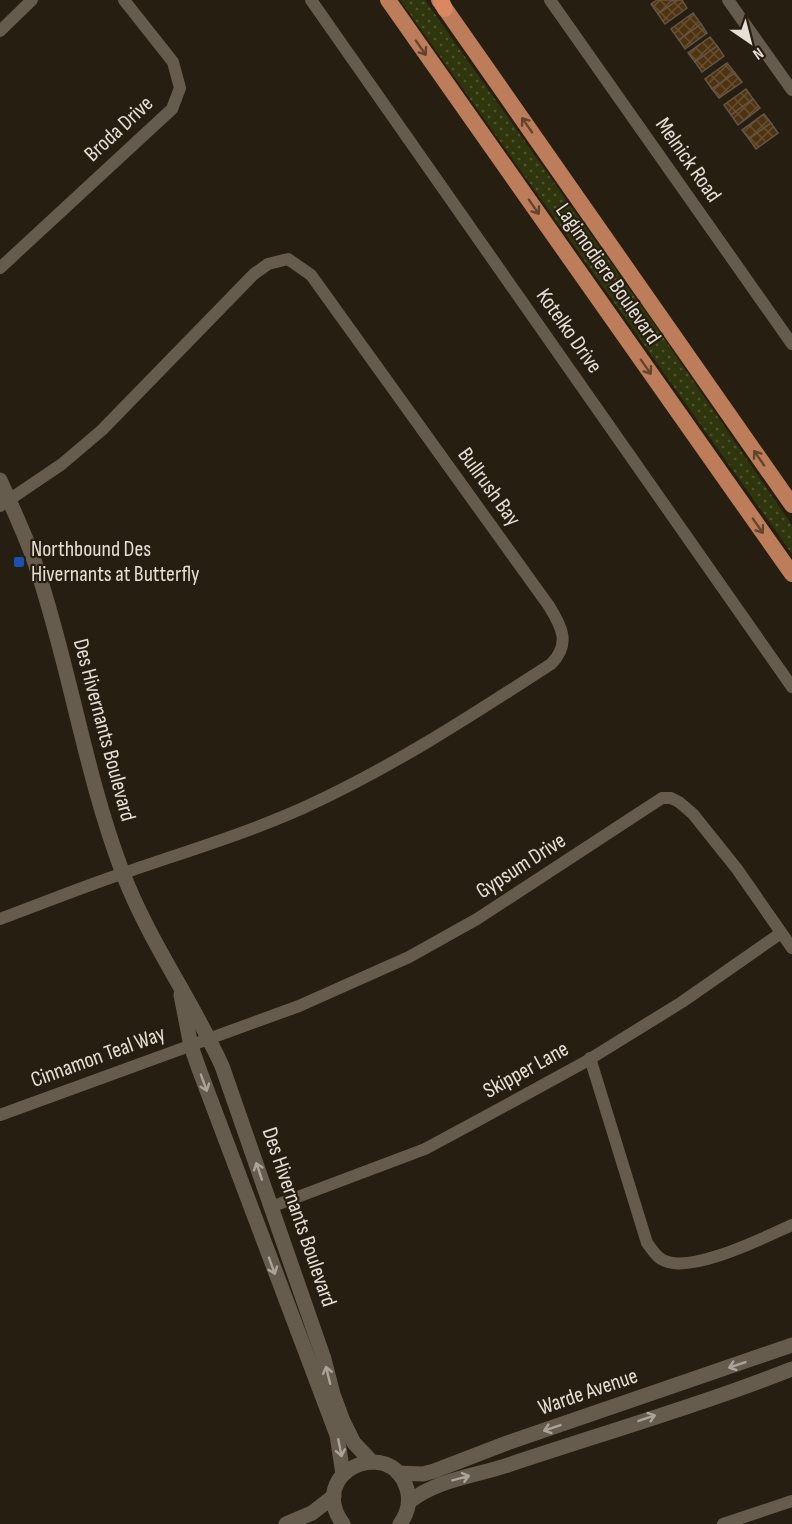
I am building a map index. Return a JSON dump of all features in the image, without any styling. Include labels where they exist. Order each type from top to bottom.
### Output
[{"type":"main road","name":"Lagimodiere Boulevard","points":[[388,0],[792,574]]},
{"type":"main road","name":"Lagimodiere Boulevard","points":[[442,3],[792,506]]},
{"type":"street","points":[[0,31],[32,0]]},
{"type":"street","name":"Broda Drive","points":[[0,268],[172,109],[180,88],[172,62],[124,0]]},
{"type":"street","name":"Kotelko Drive","points":[[311,0],[792,687]]},
{"type":"street","name":"Melnick Road","points":[[550,0],[792,344]]},
{"type":"street","points":[[728,0],[792,90]]},
{"type":"street","name":"Bullrush Bay","points":[[4,503],[62,464],[102,430],[254,274],[268,264],[288,259],[311,275],[549,606],[564,633],[564,644],[560,655],[551,664],[457,725],[390,764],[303,808],[209,846],[123,873]]},
{"type":"street","name":"Des Hivernants Boulevard","points":[[0,480],[4,503],[37,568],[93,780],[123,873],[180,986],[210,1039],[226,1076],[324,1359],[336,1403],[354,1443],[372,1462]]},
{"type":"street","name":"Gypsum Drive","points":[[210,1039],[299,1006],[410,957],[477,919],[662,798],[671,798],[679,802],[693,814],[737,869],[792,948]]},
{"type":"street","points":[[0,919],[123,873]]},
{"type":"street","name":"Skipper Lane","points":[[272,1207],[424,1149],[590,1058],[682,1002],[780,933]]},
{"type":"street","name":"Des Hivernants Boulevard","points":[[180,986],[191,1046],[337,1435],[343,1474]]},
{"type":"street","name":"Cinnamon Teal Way","points":[[0,1115],[210,1039]]},
{"type":"street","points":[[590,1058],[647,1243],[663,1260],[675,1264],[703,1260],[792,1225]]},
{"type":"street","name":"Warde Avenue","points":[[398,1473],[434,1472],[507,1443],[792,1345]]},
{"type":"street","name":"Warde Avenue","points":[[409,1502],[418,1494],[441,1484],[502,1467],[792,1369]]},
{"type":"street","points":[[343,1524],[334,1507],[334,1496],[343,1474],[356,1465],[372,1462],[390,1467],[398,1473],[407,1486],[409,1502],[400,1524]]},
{"type":"street","points":[[286,1524],[312,1513],[334,1496]]},
{"type":"street","points":[[723,1524],[792,1501]]},
{"type":"green space","points":[[400,0],[425,0],[657,328],[792,525],[792,554]]},
{"type":"building","points":[[657,0],[678,0],[658,14],[651,4]]},
{"type":"building","points":[[678,0],[682,0],[687,8],[665,24],[658,14]]},
{"type":"building","points":[[693,13],[701,24],[679,40],[671,29]]},
{"type":"building","points":[[701,24],[707,33],[685,49],[679,40]]},
{"type":"building","points":[[710,37],[717,46],[695,62],[688,53]]},
{"type":"building","points":[[717,46],[724,56],[702,72],[695,62]]},
{"type":"building","points":[[727,63],[735,73],[712,89],[705,79]]},
{"type":"building","points":[[735,73],[742,82],[719,98],[712,89]]},
{"type":"building","points":[[746,89],[753,99],[731,115],[724,105]]},
{"type":"building","points":[[753,99],[760,108],[738,125],[731,115]]},
{"type":"building","points":[[764,114],[771,123],[749,139],[742,130]]},
{"type":"building","points":[[771,123],[778,133],[756,149],[749,139]]},
{"type":"place","name":"Northbound Des Hivernants at Butterfly","points":[[19,562]]}]
